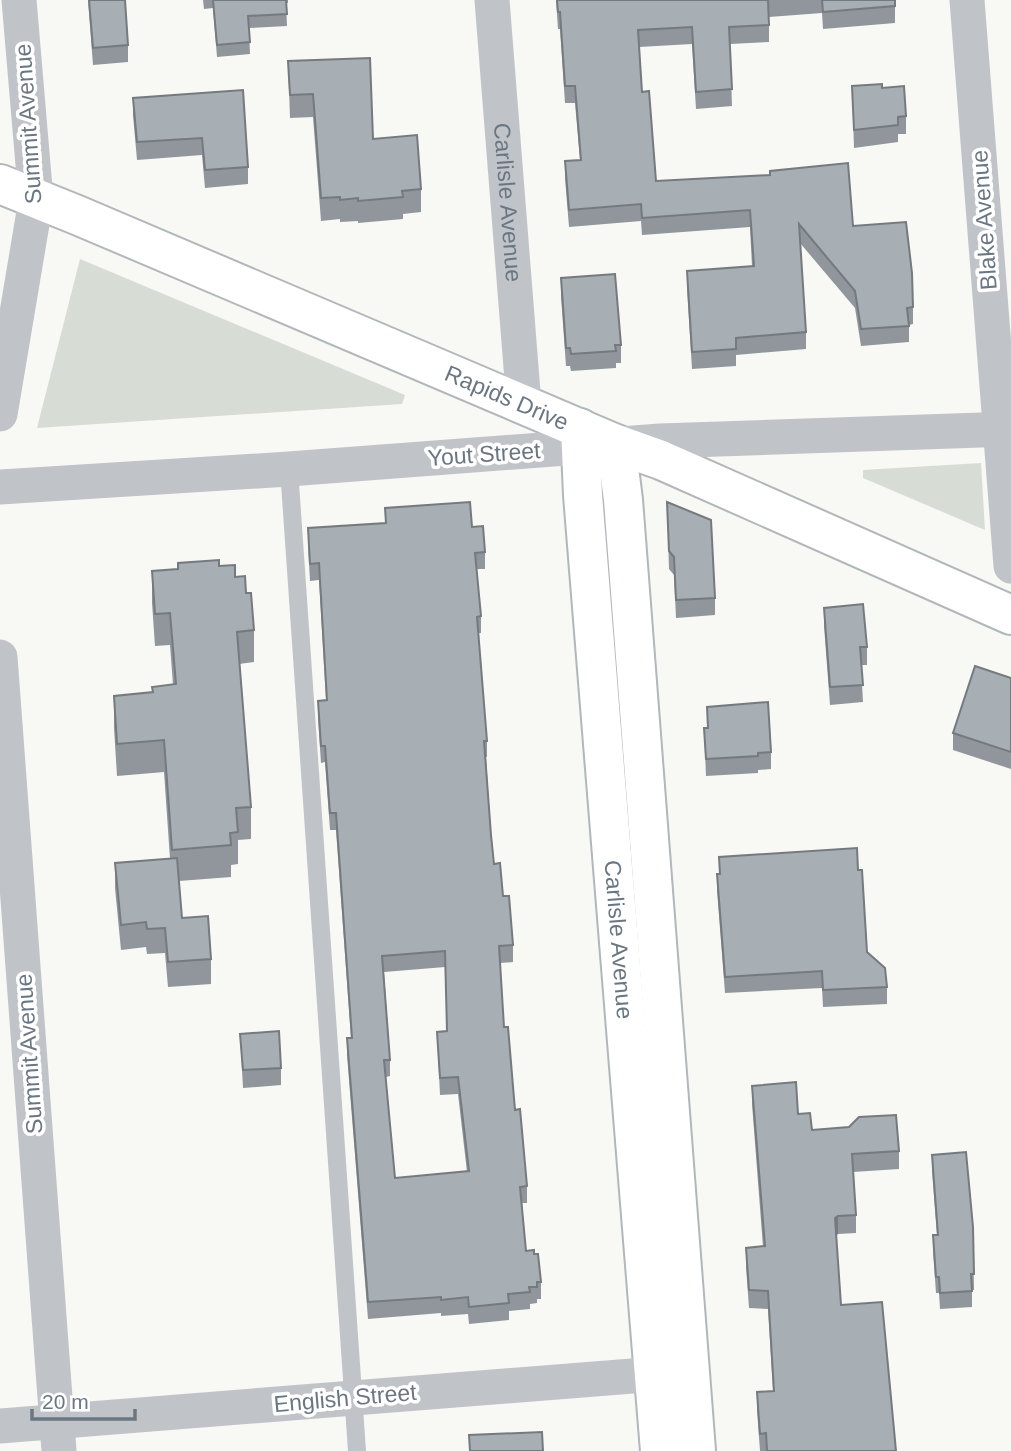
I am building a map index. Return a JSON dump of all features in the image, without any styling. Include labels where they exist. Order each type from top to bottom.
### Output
[{"type":"street","name":"Summit Avenue","points":[[0,414],[36,200],[19,0]]},
{"type":"street","name":"Carlisle Avenue","points":[[492,0],[524,405]]},
{"type":"street","name":"Blake Avenue","points":[[967,0],[1006,430],[1011,566]]},
{"type":"street","name":"Rapids Drive","points":[[0,184],[524,405],[592,440],[661,460],[1011,615]]},
{"type":"street","name":"Yout Street","points":[[0,487],[289,469],[592,440],[1006,430]]},
{"type":"street","name":"Carlisle Avenue","points":[[592,440],[623,500],[672,1373],[660,1451]]},
{"type":"street","name":"Summit Avenue","points":[[0,657],[58,1436]]},
{"type":"street","name":"Carlisle Avenue","points":[[672,1373],[696,1451]]},
{"type":"street","name":"English Street","points":[[0,1426],[58,1436],[354,1398],[672,1373]]},
{"type":"lane","points":[[289,469],[357,1451]]},
{"type":"shaded area","points":[[80,259],[405,395],[402,404],[37,428]]},
{"type":"shaded area","points":[[981,463],[985,530],[863,478],[863,470]]},
{"type":"building","points":[[89,0],[125,0],[128,45],[93,48]]},
{"type":"building","points":[[213,0],[286,0],[287,14],[248,16],[250,42],[217,45]]},
{"type":"building","points":[[557,0],[768,0],[769,25],[729,27],[732,89],[696,92],[692,27],[638,30],[642,92],[649,91],[656,181],[770,175],[770,171],[848,163],[853,226],[906,222],[913,307],[907,308],[909,326],[861,329],[855,291],[799,224],[806,332],[736,338],[736,349],[692,352],[687,271],[754,266],[750,210],[642,218],[641,204],[569,210],[565,161],[581,160],[575,86],[565,86]]},
{"type":"building","points":[[822,0],[895,0],[895,6],[823,12]]},
{"type":"building","points":[[370,58],[373,139],[417,135],[421,189],[402,191],[403,197],[358,201],[358,198],[321,198],[313,94],[290,95],[288,61]]},
{"type":"building","points":[[882,84],[882,88],[904,86],[906,116],[898,117],[898,125],[854,130],[852,86]]},
{"type":"building","points":[[243,90],[248,167],[205,170],[202,138],[137,142],[133,98]]},
{"type":"building","points":[[615,274],[621,345],[615,345],[616,351],[571,354],[570,348],[566,348],[561,278]]},
{"type":"building","points":[[470,502],[472,527],[483,526],[485,552],[475,553],[487,741],[484,741],[494,864],[500,863],[503,896],[509,896],[513,945],[499,946],[504,1027],[508,1027],[515,1110],[520,1109],[527,1186],[520,1187],[526,1251],[534,1250],[534,1254],[538,1254],[541,1282],[537,1282],[537,1287],[529,1287],[530,1292],[508,1294],[509,1303],[469,1307],[468,1297],[368,1302],[347,1038],[352,1038],[336,813],[330,813],[325,746],[321,746],[318,701],[327,700],[319,563],[310,564],[308,528],[386,523],[385,508]],"holes":[[[445,951],[447,1031],[437,1032],[440,1078],[458,1077],[469,1171],[395,1178],[384,1060],[390,1060],[382,956]]]},
{"type":"building","points":[[667,502],[711,520],[715,598],[676,600],[674,557],[669,551]]},
{"type":"building","points":[[219,560],[219,566],[235,565],[235,577],[245,576],[246,593],[251,593],[254,630],[237,632],[251,807],[236,808],[238,832],[230,833],[231,845],[172,850],[164,740],[117,744],[114,696],[153,692],[152,687],[176,684],[170,613],[155,614],[152,571],[178,569],[178,563]]},
{"type":"building","points":[[863,604],[867,647],[860,647],[863,685],[830,687],[824,608]]},
{"type":"building","points":[[975,666],[1011,678],[1011,752],[953,733]]},
{"type":"building","points":[[768,702],[771,752],[758,753],[758,756],[706,759],[704,728],[708,728],[707,707]]},
{"type":"building","points":[[857,848],[858,870],[862,870],[867,952],[885,968],[887,987],[823,990],[822,971],[725,977],[717,874],[720,874],[719,857]]},
{"type":"building","points":[[177,858],[182,918],[208,916],[211,959],[168,962],[165,928],[147,929],[146,922],[121,925],[115,863]]},
{"type":"building","points":[[279,1031],[281,1068],[243,1070],[240,1034]]},
{"type":"building","points":[[796,1082],[798,1114],[810,1113],[812,1130],[849,1127],[859,1117],[896,1115],[899,1151],[852,1154],[856,1215],[835,1218],[841,1305],[882,1302],[896,1451],[767,1451],[766,1433],[760,1434],[757,1392],[774,1391],[768,1291],[749,1290],[746,1248],[765,1246],[752,1086]]},
{"type":"building","points":[[966,1152],[973,1227],[972,1291],[940,1293],[933,1235],[938,1235],[932,1155]]},
{"type":"building","points":[[542,1432],[543,1451],[470,1451],[469,1435]]}]
